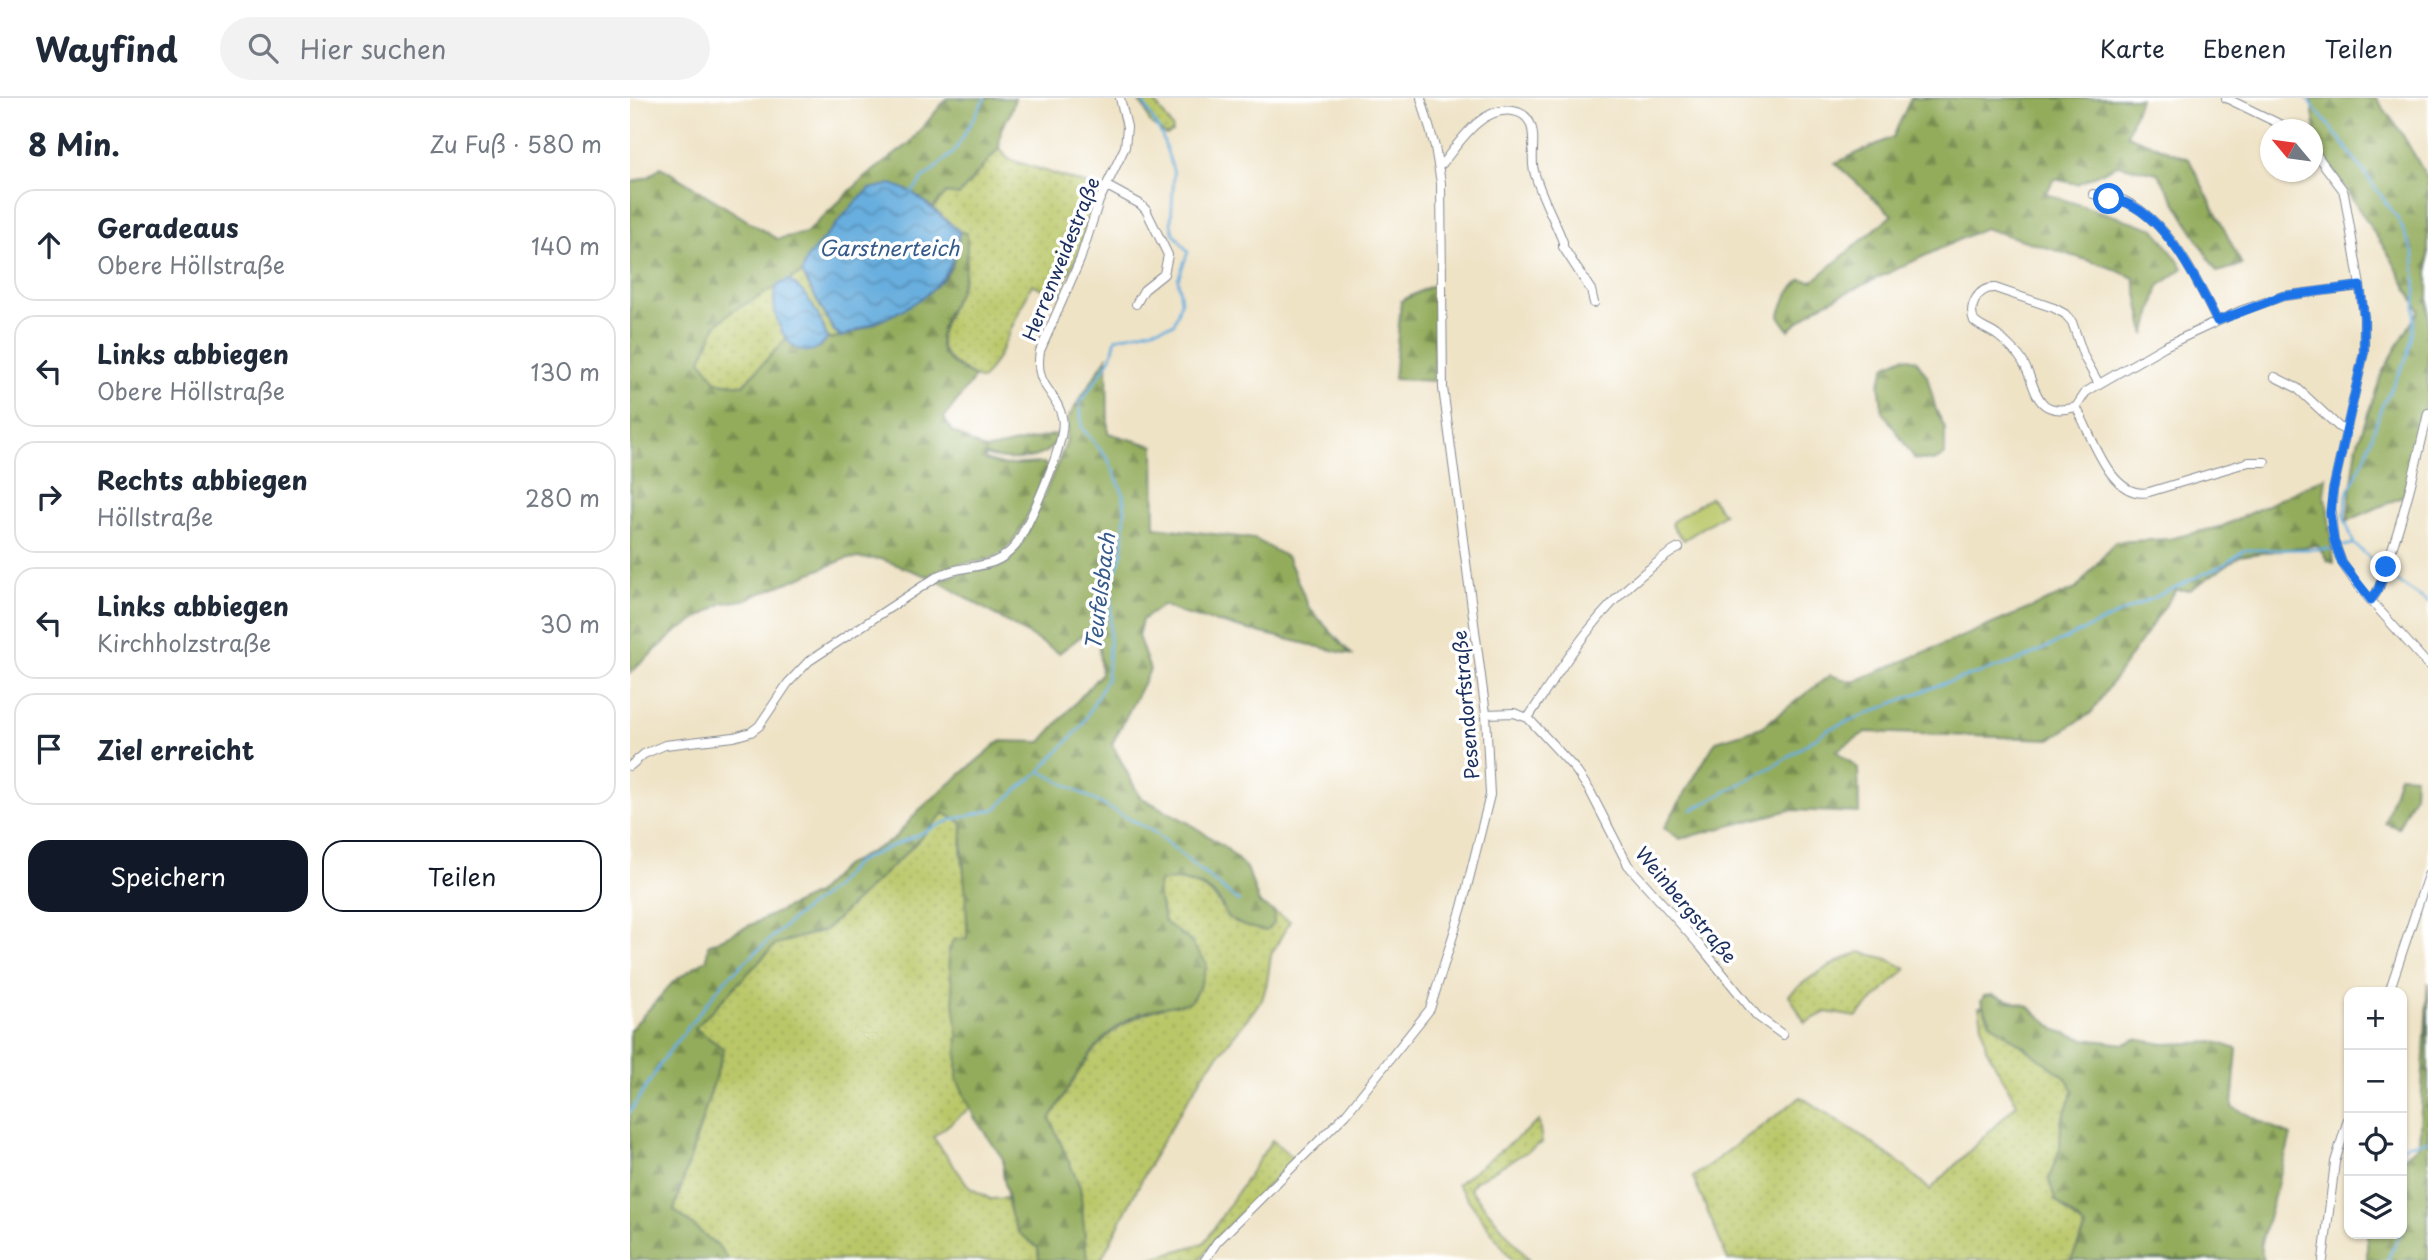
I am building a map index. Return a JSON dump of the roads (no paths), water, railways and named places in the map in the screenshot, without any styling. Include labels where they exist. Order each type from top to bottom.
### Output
[{"type":"street","name":"Herrenweidestraße","points":[[630,766],[644,754],[665,745],[734,737],[751,732],[766,717],[798,672],[824,651],[937,576],[960,568],[993,563],[1008,554],[1023,532],[1063,435],[1060,410],[1040,379],[1038,362],[1040,351],[1080,260],[1096,208],[1121,159],[1127,136],[1120,98]]},
{"type":"street","name":"Pesendorfstraße","points":[[1205,1260],[1217,1242],[1346,1114],[1430,1009],[1462,907],[1490,795],[1486,714],[1443,388],[1441,204],[1438,165],[1421,98]]},
{"type":"street","points":[[2227,98],[2270,119]]},
{"type":"street","points":[[1438,165],[1445,161],[1466,133],[1483,120],[1508,111],[1516,111],[1526,117],[1533,131],[1531,151],[1534,171],[1563,247],[1594,303]]},
{"type":"street","points":[[2323,164],[2343,190],[2364,317],[2364,352],[2333,490],[2332,527],[2342,563],[2428,665]]},
{"type":"street","points":[[1107,186],[1146,210],[1168,256],[1164,274],[1144,290],[1136,304]]},
{"type":"street","points":[[2093,194],[2127,202],[2164,233],[2175,247],[2217,321]]},
{"type":"street","points":[[2076,407],[2086,392],[2099,384],[2165,346],[2217,321],[2283,296],[2360,286]]},
{"type":"street","points":[[2076,407],[2056,409],[2038,399],[2021,359],[1998,336],[1974,321],[1972,308],[1981,291],[1995,288],[2065,314],[2074,326],[2084,357],[2099,384]]},
{"type":"street","points":[[2274,377],[2297,388],[2346,431]]},
{"type":"street","points":[[2076,407],[2107,469],[2124,486],[2135,492],[2149,492],[2254,461],[2265,462]]},
{"type":"street","points":[[2371,600],[2381,582],[2402,520],[2423,444],[2428,413]]},
{"type":"street","points":[[1486,714],[1514,713],[1528,718],[1577,642],[1614,601],[1670,552],[1679,548]]},
{"type":"street","name":"Weinbergstraße","points":[[1528,718],[1575,769],[1590,791],[1628,864],[1758,1016],[1783,1035]]},
{"type":"street","points":[[2391,987],[2428,875]]},
{"type":"street","points":[[2323,1260],[2333,1173],[2344,1134]]},
{"type":"water","name":"Garstnerteich","points":[[892,184],[912,192],[959,231],[955,254],[934,288],[918,300],[901,311],[842,337],[834,331],[802,273],[807,258],[853,205],[870,189]]},
{"type":"water","points":[[788,280],[807,298],[821,323],[827,339],[816,349],[805,351],[794,347],[779,325],[775,297],[778,285]]},
{"type":"waterway","name":"Teufelsbach","points":[[912,192],[954,152],[985,98]]},
{"type":"waterway","name":"Teufelsbach","points":[[630,1112],[667,1054],[725,980],[796,916],[832,889],[856,862],[951,820],[995,809],[1040,771],[1081,727],[1107,678],[1113,581],[1123,549],[1125,508],[1123,493],[1108,459],[1082,428],[1080,403],[1111,358],[1116,338],[1174,324],[1181,301],[1178,279],[1188,252],[1173,232],[1171,224],[1174,173],[1162,136],[1141,98]]},
{"type":"waterway","points":[[2306,98],[2340,139],[2398,219],[2414,254],[2416,293],[2413,330],[2407,357],[2381,408],[2366,455],[2347,495],[2344,517],[2354,544],[2395,580],[2428,602]]},
{"type":"waterway","points":[[2343,546],[2354,544]]},
{"type":"waterway","points":[[1692,810],[1779,763],[1827,730],[1936,686],[2018,661],[2225,564],[2244,550],[2331,549]]},
{"type":"waterway","points":[[1040,771],[1154,832],[1239,902]]},
{"type":"waterway","points":[[2407,1145],[2428,1141]]},
{"type":"waterway","points":[[2387,1260],[2398,1239]]}]
